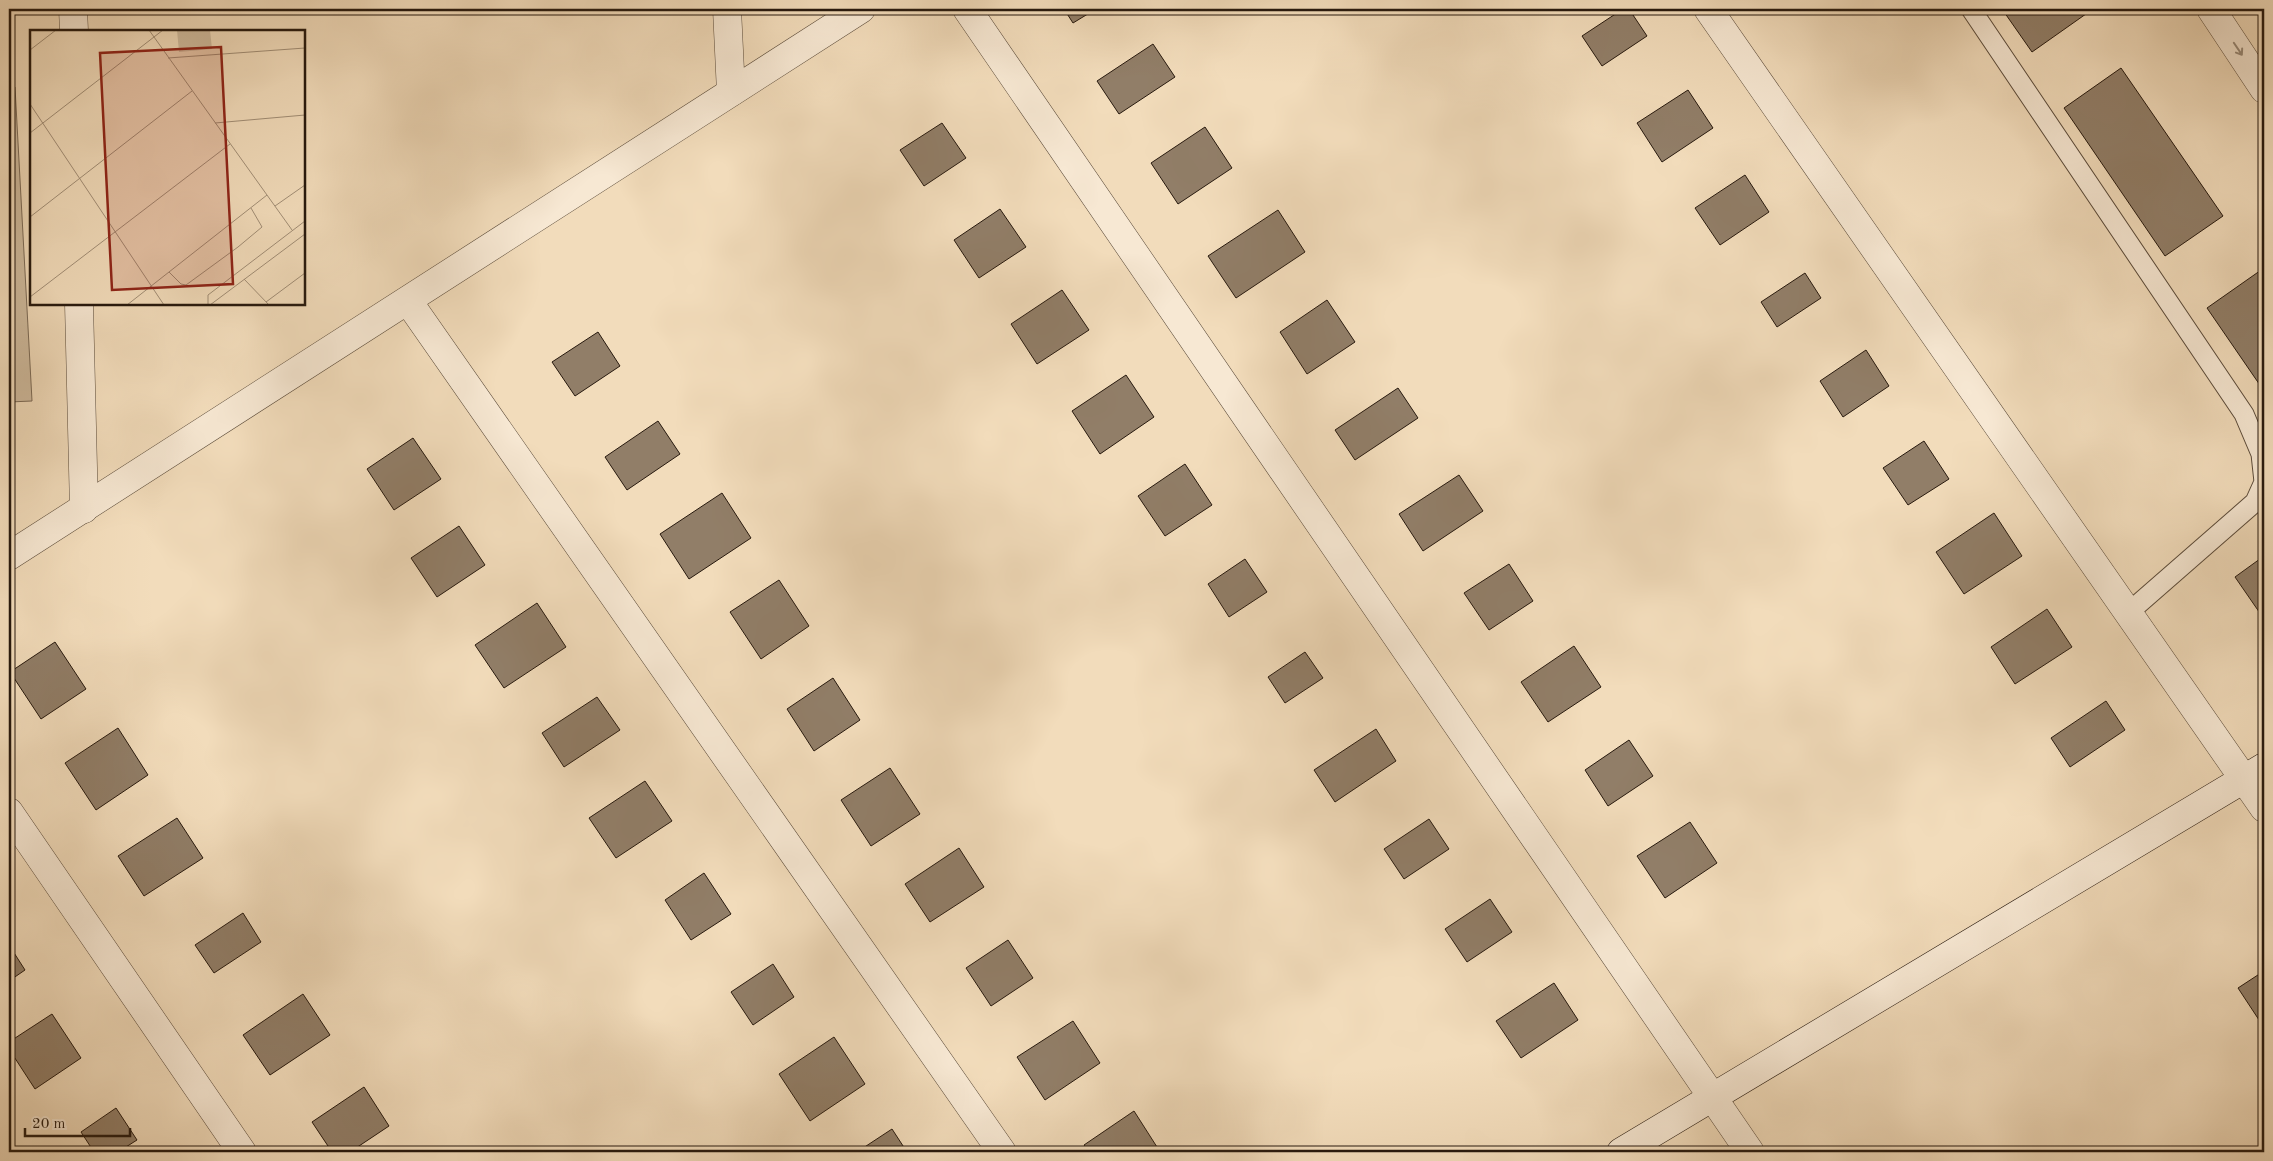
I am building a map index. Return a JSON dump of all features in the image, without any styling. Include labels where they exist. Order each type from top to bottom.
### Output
[{"type":"street","points":[[73,9],[74,30]]},
{"type":"street","points":[[727,9],[731,92]]},
{"type":"street","points":[[9,556],[861,9]]},
{"type":"street","points":[[967,9],[1750,1152]]},
{"type":"street","points":[[1708,9],[2128,613],[2254,773],[2264,808]]},
{"type":"street","points":[[2211,9],[2264,89]]},
{"type":"street","points":[[408,301],[1002,1152]]},
{"type":"street","points":[[80,305],[84,509]]},
{"type":"street","points":[[1621,1152],[2254,773]]},
{"type":"street","points":[[9,812],[242,1152]]},
{"type":"lane","points":[[1971,9],[2244,414],[2261,454],[2264,482],[2255,502],[2128,613]]},
{"type":"shaded area","points":[[15,87],[32,401],[9,402],[9,88]]},
{"type":"building","points":[[591,9],[639,9],[592,13]]},
{"type":"building","points":[[1064,9],[1096,9],[1073,23]]},
{"type":"building","points":[[1623,9],[1629,9],[1647,36],[1602,66],[1582,36]]},
{"type":"building","points":[[2002,9],[2093,9],[2032,52]]},
{"type":"building","points":[[1153,44],[1175,77],[1119,114],[1097,81]]},
{"type":"building","points":[[2121,68],[2223,216],[2165,256],[2064,108]]},
{"type":"building","points":[[1688,90],[1713,128],[1662,162],[1637,123]]},
{"type":"building","points":[[942,123],[966,158],[924,186],[900,150]]},
{"type":"building","points":[[1205,127],[1232,168],[1178,204],[1151,163]]},
{"type":"building","points":[[1745,175],[1769,212],[1720,245],[1695,208]]},
{"type":"building","points":[[1000,209],[1026,247],[979,278],[954,240]]},
{"type":"building","points":[[1278,210],[1305,252],[1236,298],[1208,256]]},
{"type":"building","points":[[2264,268],[2264,391],[2207,308]]},
{"type":"building","points":[[1805,273],[1821,298],[1777,327],[1761,302]]},
{"type":"building","points":[[1062,290],[1089,330],[1037,364],[1011,324]]},
{"type":"building","points":[[1327,300],[1355,342],[1307,374],[1280,332]]},
{"type":"building","points":[[598,332],[620,366],[575,396],[552,362]]},
{"type":"building","points":[[1866,350],[1889,386],[1843,417],[1820,381]]},
{"type":"building","points":[[1126,375],[1154,417],[1100,454],[1072,411]]},
{"type":"building","points":[[1398,388],[1418,418],[1355,460],[1335,430]]},
{"type":"building","points":[[658,421],[680,454],[627,490],[605,457]]},
{"type":"building","points":[[413,438],[441,479],[394,510],[367,469]]},
{"type":"building","points":[[1924,441],[1949,479],[1908,505],[1883,468]]},
{"type":"building","points":[[1185,464],[1212,505],[1165,536],[1138,496]]},
{"type":"building","points":[[1459,475],[1483,511],[1423,551],[1399,514]]},
{"type":"building","points":[[722,493],[751,538],[689,579],[660,534]]},
{"type":"building","points":[[1994,513],[2022,556],[1964,594],[1936,552]]},
{"type":"building","points":[[459,526],[485,565],[437,597],[411,558]]},
{"type":"building","points":[[2264,556],[2264,619],[2235,577]]},
{"type":"building","points":[[1245,559],[1267,592],[1229,617],[1208,584]]},
{"type":"building","points":[[1509,564],[1533,601],[1489,630],[1464,593]]},
{"type":"building","points":[[779,580],[809,626],[761,659],[730,612]]},
{"type":"building","points":[[537,603],[566,647],[504,688],[475,645]]},
{"type":"building","points":[[2047,609],[2072,647],[2015,684],[1991,647]]},
{"type":"building","points":[[55,642],[86,689],[41,719],[10,672]]},
{"type":"building","points":[[1574,646],[1601,687],[1548,722],[1521,682]]},
{"type":"building","points":[[1305,652],[1323,678],[1285,703],[1268,677]]},
{"type":"building","points":[[833,678],[860,720],[814,751],[787,709]]},
{"type":"building","points":[[597,697],[620,730],[564,767],[542,733]]},
{"type":"building","points":[[2106,701],[2125,730],[2070,767],[2051,738]]},
{"type":"building","points":[[118,728],[148,775],[96,810],[65,763]]},
{"type":"building","points":[[1376,729],[1396,761],[1335,802],[1314,770]]},
{"type":"building","points":[[1629,740],[1653,776],[1608,806],[1585,770]]},
{"type":"building","points":[[890,768],[920,814],[871,846],[841,800]]},
{"type":"building","points":[[645,781],[672,821],[616,858],[589,818]]},
{"type":"building","points":[[177,818],[203,858],[144,896],[118,856]]},
{"type":"building","points":[[1429,819],[1449,849],[1404,879],[1384,849]]},
{"type":"building","points":[[1690,822],[1717,863],[1665,898],[1637,856]]},
{"type":"building","points":[[959,848],[984,887],[930,922],[905,884]]},
{"type":"building","points":[[704,873],[731,914],[691,940],[665,900]]},
{"type":"building","points":[[1490,899],[1512,932],[1467,962],[1445,929]]},
{"type":"building","points":[[243,913],[261,942],[214,973],[195,945]]},
{"type":"building","points":[[1008,940],[1033,978],[991,1006],[966,968]]},
{"type":"building","points":[[9,945],[25,970],[9,981]]},
{"type":"building","points":[[773,964],[794,997],[753,1025],[731,992]]},
{"type":"building","points":[[2264,971],[2264,1026],[2263,1026],[2238,988]]},
{"type":"building","points":[[1554,983],[1578,1020],[1521,1058],[1496,1021]]},
{"type":"building","points":[[303,994],[330,1035],[270,1075],[243,1035]]},
{"type":"building","points":[[52,1014],[81,1058],[35,1089],[9,1049],[9,1042]]},
{"type":"building","points":[[1073,1021],[1100,1063],[1045,1100],[1017,1057]]},
{"type":"building","points":[[834,1037],[865,1084],[810,1121],[779,1074]]},
{"type":"building","points":[[364,1087],[389,1126],[350,1152],[332,1152],[312,1122]]},
{"type":"building","points":[[116,1108],[137,1140],[118,1152],[94,1152],[81,1132]]},
{"type":"building","points":[[1134,1111],[1157,1147],[1149,1152],[1089,1152],[1084,1145]]},
{"type":"building","points":[[892,1129],[907,1152],[857,1152]]}]
